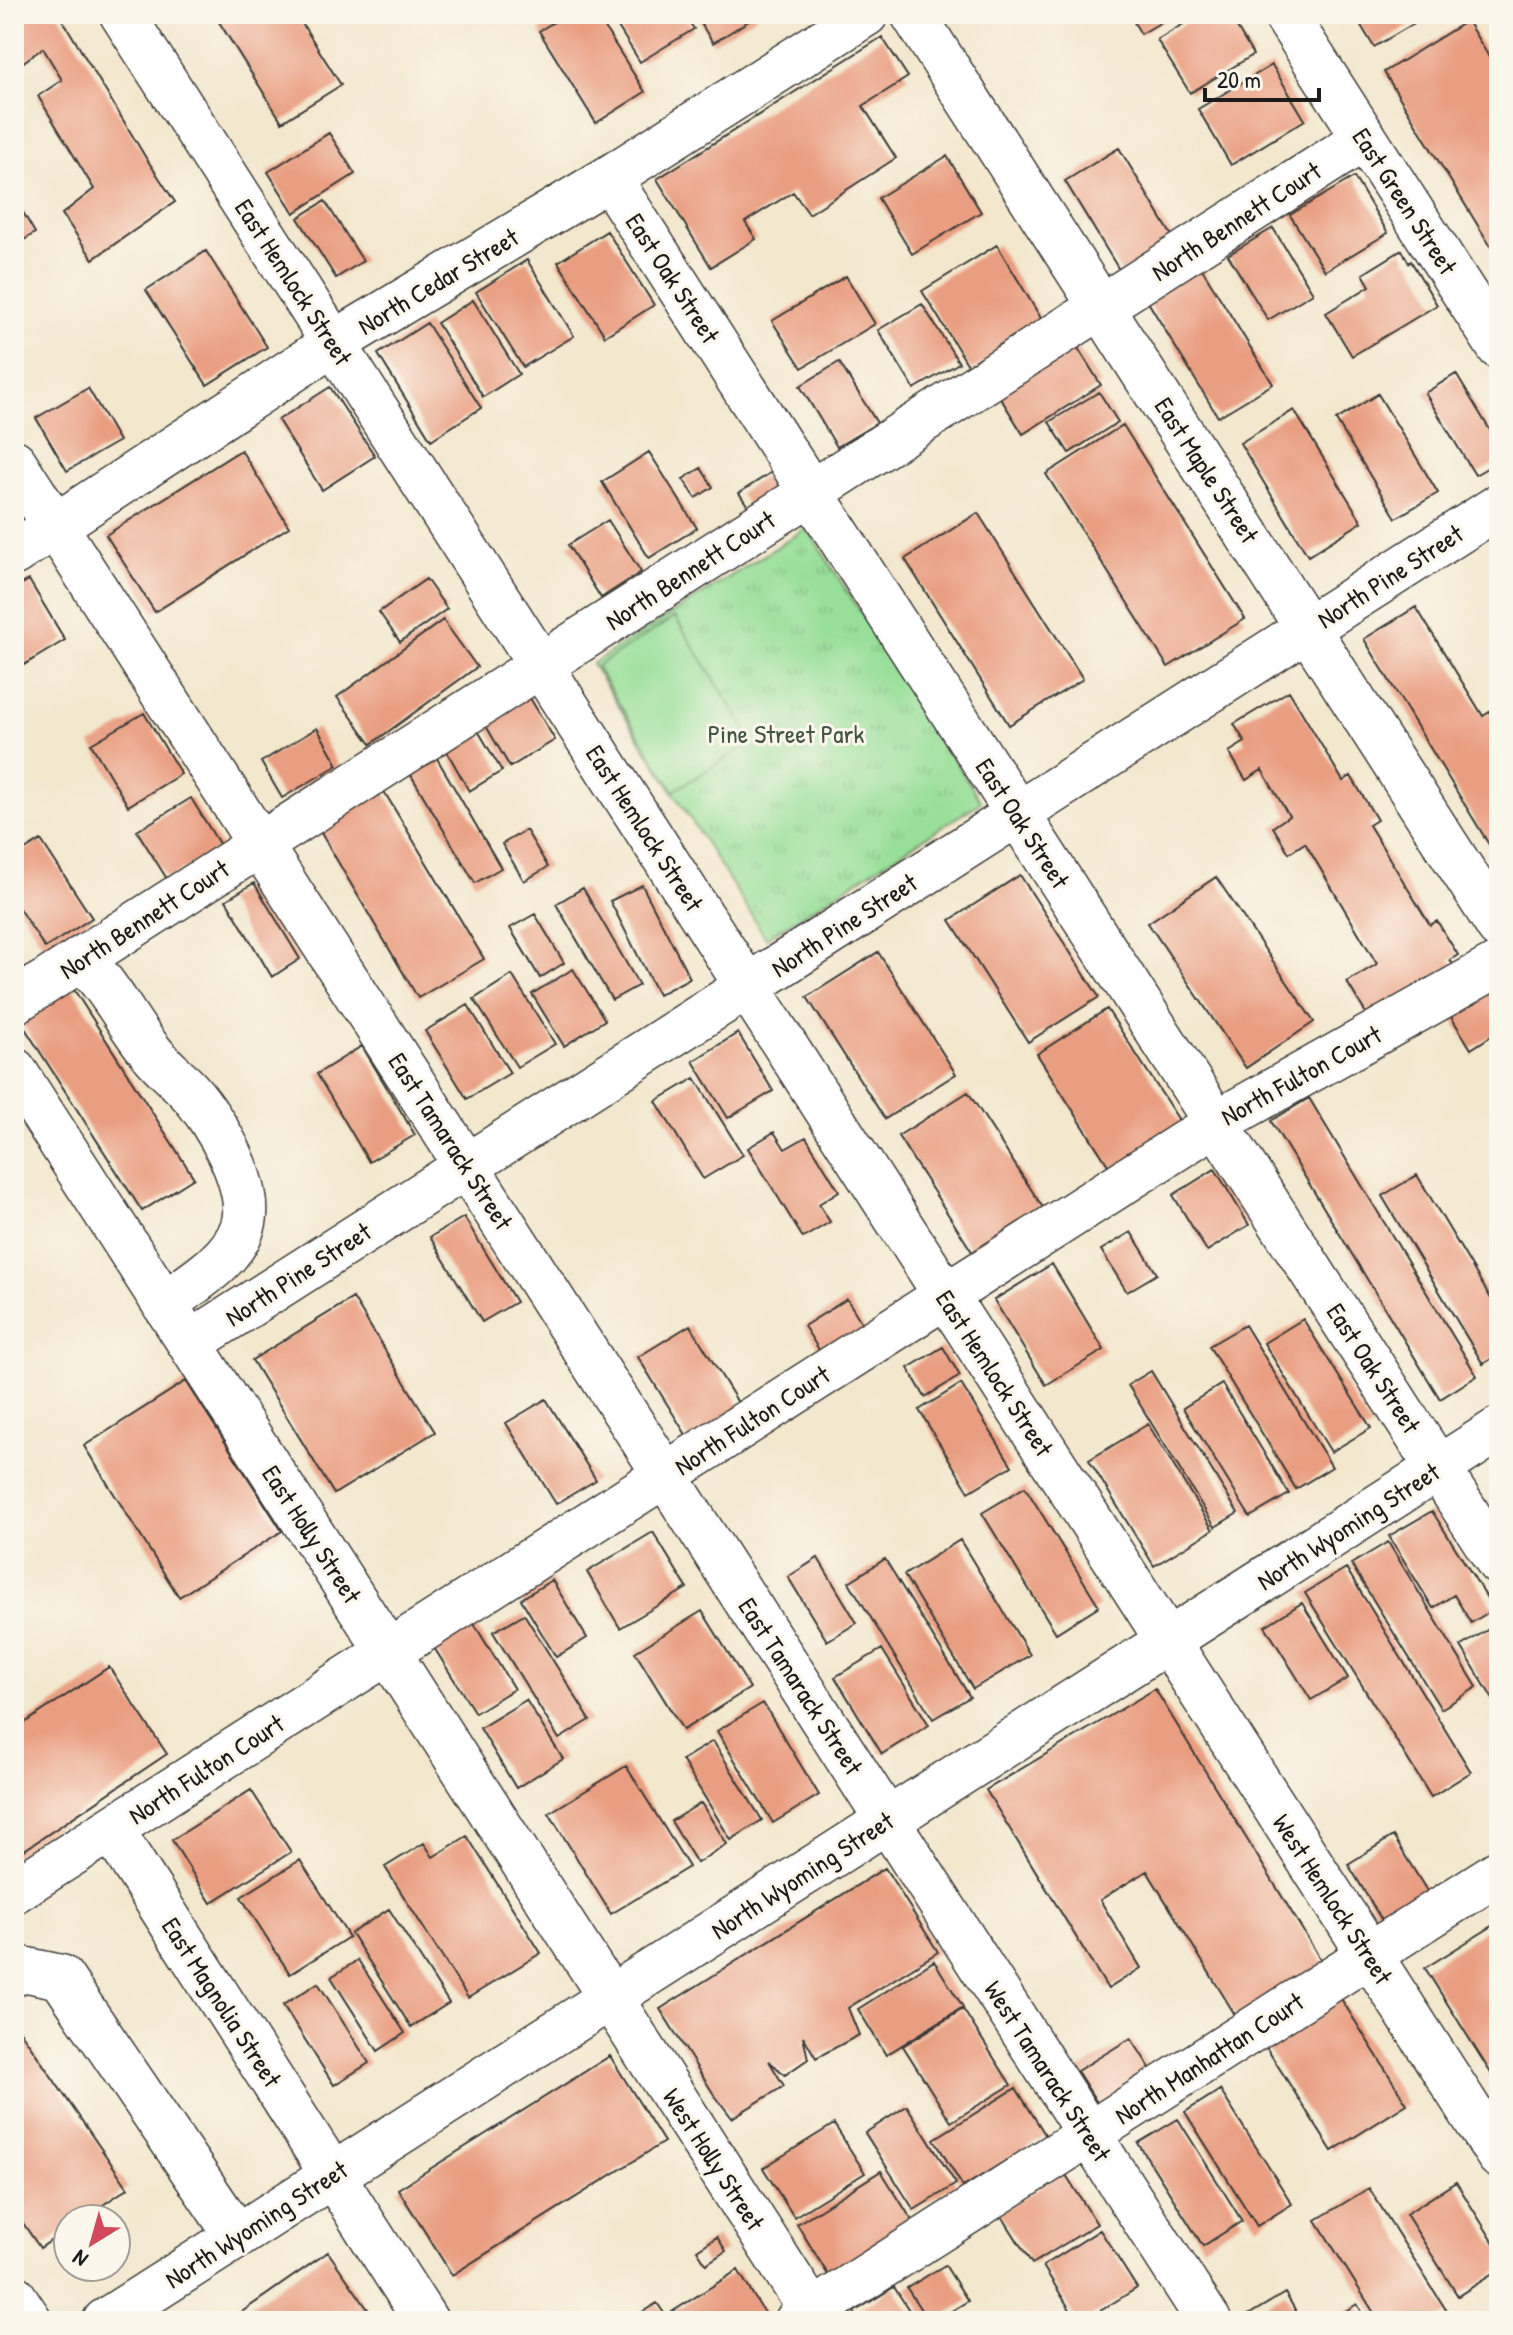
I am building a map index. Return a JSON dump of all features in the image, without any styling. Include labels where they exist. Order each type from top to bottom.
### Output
[{"type":"street","name":"East Hemlock Street","points":[[122,14],[1168,1641]]},
{"type":"street","name":"North Cedar Street","points":[[14,553],[334,343],[609,178],[866,14]]},
{"type":"street","name":"East Maple Street","points":[[913,14],[1499,927]]},
{"type":"street","name":"East Green Street","points":[[1285,14],[1499,347]]},
{"type":"street","name":"North Bennett Court","points":[[14,1002],[1365,138]]},
{"type":"street","name":"East Oak Street","points":[[609,178],[1499,1563]]},
{"type":"street","name":"East Tamarack Street","points":[[14,462],[887,1820]]},
{"type":"street","name":"North Pine Street","points":[[190,1343],[1499,506]]},
{"type":"street","points":[[82,958],[151,1052],[191,1093],[220,1134],[241,1185],[246,1206],[243,1227],[233,1247],[207,1272],[164,1304]]},
{"type":"street","name":"North Fulton Court","points":[[14,1891],[1216,1123],[1499,964]]},
{"type":"street","name":"East Holly Street","points":[[14,1070],[610,1998]]},
{"type":"street","name":"North Wyoming Street","points":[[105,2321],[1499,1429]]},
{"type":"street","name":"West Hemlock Street","points":[[1168,1641],[1499,2156]]},
{"type":"street","name":"West Tamarack Street","points":[[887,1820],[1209,2321]]},
{"type":"street","name":"East Magnolia Street","points":[[111,1829],[426,2321]]},
{"type":"street","name":"North Manhattan Court","points":[[809,2318],[1089,2134],[1375,1964],[1499,1872]]},
{"type":"street","points":[[1375,1964],[1499,1897]]},
{"type":"street","points":[[14,1974],[23,1969],[61,1977],[237,2236]]},
{"type":"street","name":"West Holly Street","points":[[610,1998],[809,2318]]},
{"type":"street","points":[[14,2297],[30,2321]]},
{"type":"green space","name":"Pine Street Park","points":[[807,528],[981,802],[766,938],[592,664]]},
{"type":"green space","points":[[675,617],[753,741],[674,791],[596,667]]},
{"type":"building","points":[[14,14],[59,14],[175,202],[93,259],[62,214],[94,189],[38,96],[62,80],[43,48],[22,63],[14,50]]},
{"type":"building","points":[[214,14],[296,14],[341,85],[282,122]]},
{"type":"building","points":[[567,14],[596,14],[645,92],[596,123],[539,31]]},
{"type":"building","points":[[610,14],[684,14],[694,29],[640,62]]},
{"type":"building","points":[[695,14],[760,14],[713,43]]},
{"type":"building","points":[[1129,14],[1175,14],[1141,34]]},
{"type":"building","points":[[1200,14],[1229,14],[1253,55],[1190,93],[1157,40]]},
{"type":"building","points":[[1354,14],[1430,14],[1374,47]]},
{"type":"building","points":[[1467,21],[1499,73],[1499,260],[1384,72]]},
{"type":"building","points":[[882,37],[908,77],[863,106],[896,158],[809,214],[793,192],[745,222],[756,239],[711,267],[657,179]]},
{"type":"building","points":[[1272,65],[1305,120],[1231,165],[1198,109]]},
{"type":"building","points":[[329,133],[355,174],[294,213],[268,172]]},
{"type":"building","points":[[1119,148],[1175,241],[1121,273],[1065,181]]},
{"type":"building","points":[[947,156],[981,212],[912,254],[878,198]]},
{"type":"building","points":[[1354,177],[1388,233],[1325,271],[1290,215]]},
{"type":"building","points":[[14,197],[35,233],[14,246]]},
{"type":"building","points":[[325,201],[363,261],[336,278],[298,218]]},
{"type":"building","points":[[1273,228],[1313,293],[1268,320],[1228,255]]},
{"type":"building","points":[[607,231],[654,305],[605,336],[558,262]]},
{"type":"building","points":[[997,245],[1045,325],[971,370],[922,291]]},
{"type":"building","points":[[1402,250],[1437,305],[1352,356],[1326,313],[1370,286],[1363,274]]},
{"type":"building","points":[[206,251],[267,347],[207,385],[146,290]]},
{"type":"building","points":[[1196,259],[1273,384],[1218,417],[1142,292]]},
{"type":"building","points":[[527,260],[574,336],[523,367],[476,292]]},
{"type":"building","points":[[846,276],[875,324],[802,368],[772,321]]},
{"type":"building","points":[[473,300],[519,374],[483,397],[437,323]]},
{"type":"building","points":[[922,304],[959,363],[914,389],[878,330]]},
{"type":"building","points":[[427,323],[481,408],[431,440],[378,354]]},
{"type":"building","points":[[1071,337],[1101,385],[1023,434],[993,386]]},
{"type":"building","points":[[839,362],[877,423],[837,447],[800,386]]},
{"type":"building","points":[[1456,374],[1499,445],[1499,461],[1475,475],[1425,393]]},
{"type":"building","points":[[330,387],[375,456],[322,490],[278,420]]},
{"type":"building","points":[[88,388],[119,441],[67,471],[36,418]]},
{"type":"building","points":[[1099,392],[1118,422],[1069,453],[1049,422]]},
{"type":"building","points":[[1378,394],[1438,493],[1396,518],[1336,420]]},
{"type":"building","points":[[1294,410],[1362,522],[1308,556],[1240,443]]},
{"type":"building","points":[[1123,425],[1245,619],[1168,667],[1046,474]]},
{"type":"building","points":[[241,450],[289,527],[155,612],[106,535]]},
{"type":"building","points":[[649,452],[697,528],[649,558],[602,482]]},
{"type":"building","points":[[701,468],[713,487],[696,498],[683,479]]},
{"type":"building","points":[[772,472],[784,491],[751,511],[739,493]]},
{"type":"building","points":[[978,513],[1083,679],[1009,725],[905,559]]},
{"type":"building","points":[[608,520],[641,572],[601,598],[568,545]]},
{"type":"building","points":[[426,579],[447,609],[400,642],[379,612]]},
{"type":"building","points":[[29,580],[65,640],[14,671],[14,588]]},
{"type":"building","points":[[1416,607],[1483,716],[1499,706],[1499,732],[1494,735],[1499,743],[1499,861],[1364,639]]},
{"type":"building","points":[[443,620],[477,667],[371,744],[337,697]]},
{"type":"building","points":[[1289,691],[1343,781],[1351,776],[1377,820],[1369,825],[1430,925],[1437,921],[1458,955],[1450,960],[1455,967],[1370,1020],[1347,982],[1377,964],[1305,843],[1289,853],[1273,827],[1289,816],[1262,770],[1246,780],[1229,752],[1245,742],[1234,724]]},
{"type":"building","points":[[527,693],[555,740],[510,767],[482,719]]},
{"type":"building","points":[[144,713],[181,774],[128,806],[91,744]]},
{"type":"building","points":[[317,728],[338,765],[282,798],[261,762]]},
{"type":"building","points":[[477,729],[502,771],[469,791],[445,748]]},
{"type":"building","points":[[435,755],[501,868],[475,883],[408,770]]},
{"type":"building","points":[[379,783],[484,959],[418,998],[314,821]]},
{"type":"building","points":[[191,798],[221,847],[167,879],[137,831]]},
{"type":"building","points":[[526,830],[548,867],[524,881],[502,844]]},
{"type":"building","points":[[41,840],[92,918],[45,948],[14,901],[14,857]]},
{"type":"building","points":[[1020,875],[1099,997],[1028,1042],[950,920]]},
{"type":"building","points":[[1216,877],[1314,1022],[1246,1068],[1148,923]]},
{"type":"building","points":[[254,883],[300,959],[272,977],[226,900]]},
{"type":"building","points":[[642,885],[690,978],[658,995],[610,901]]},
{"type":"building","points":[[583,888],[639,985],[612,1000],[556,904]]},
{"type":"building","points":[[535,914],[564,963],[540,978],[510,928]]},
{"type":"building","points":[[878,952],[956,1074],[885,1119],[807,997]]},
{"type":"building","points":[[573,969],[605,1020],[564,1046],[532,994]]},
{"type":"building","points":[[512,975],[555,1044],[517,1067],[474,999]]},
{"type":"building","points":[[1487,980],[1499,1000],[1499,1031],[1471,1049],[1445,1007]]},
{"type":"building","points":[[71,985],[194,1178],[142,1211],[19,1019]]},
{"type":"building","points":[[468,1005],[510,1073],[467,1099],[425,1031]]},
{"type":"building","points":[[1107,1009],[1186,1131],[1115,1176],[1037,1054]]},
{"type":"building","points":[[738,1033],[773,1091],[728,1118],[693,1061]]},
{"type":"building","points":[[362,1046],[415,1135],[369,1162],[317,1074]]},
{"type":"building","points":[[695,1078],[743,1155],[703,1179],[656,1101]]},
{"type":"building","points":[[968,1092],[1047,1214],[976,1258],[898,1136]]},
{"type":"building","points":[[1309,1098],[1477,1376],[1440,1399],[1271,1121]]},
{"type":"building","points":[[774,1132],[785,1149],[806,1137],[839,1191],[819,1204],[830,1222],[803,1238],[748,1148]]},
{"type":"building","points":[[1215,1169],[1249,1225],[1207,1251],[1173,1195]]},
{"type":"building","points":[[1417,1175],[1499,1312],[1499,1354],[1483,1364],[1382,1196]]},
{"type":"building","points":[[464,1217],[516,1302],[482,1322],[430,1237]]},
{"type":"building","points":[[1131,1232],[1157,1274],[1127,1292],[1101,1250]]},
{"type":"building","points":[[1052,1264],[1104,1350],[1046,1385],[994,1300]]},
{"type":"building","points":[[353,1298],[435,1432],[334,1494],[252,1360]]},
{"type":"building","points":[[847,1299],[871,1338],[828,1364],[804,1326]]},
{"type":"building","points":[[1303,1319],[1371,1428],[1331,1452],[1264,1343]]},
{"type":"building","points":[[690,1325],[745,1414],[693,1446],[638,1357]]},
{"type":"building","points":[[1245,1325],[1332,1467],[1296,1489],[1209,1346]]},
{"type":"building","points":[[943,1347],[960,1376],[925,1397],[908,1368]]},
{"type":"building","points":[[1151,1371],[1238,1513],[1215,1527],[1128,1385]]},
{"type":"building","points":[[186,1381],[282,1531],[179,1597],[84,1446]]},
{"type":"building","points":[[961,1384],[1012,1466],[969,1492],[919,1410]]},
{"type":"building","points":[[1222,1384],[1289,1494],[1250,1517],[1183,1408]]},
{"type":"building","points":[[546,1399],[596,1480],[556,1504],[506,1423]]},
{"type":"building","points":[[1148,1424],[1213,1530],[1154,1566],[1089,1460]]},
{"type":"building","points":[[1025,1487],[1099,1606],[1056,1633],[982,1513]]},
{"type":"building","points":[[1432,1511],[1494,1609],[1471,1623],[1454,1595],[1433,1608],[1389,1536]]},
{"type":"building","points":[[653,1532],[687,1588],[620,1628],[587,1572]]},
{"type":"building","points":[[960,1540],[1030,1655],[973,1689],[904,1575]]},
{"type":"building","points":[[1388,1542],[1477,1687],[1441,1709],[1351,1564]]},
{"type":"building","points":[[818,1558],[857,1623],[827,1641],[788,1577]]},
{"type":"building","points":[[885,1559],[970,1697],[933,1719],[849,1582]]},
{"type":"building","points":[[1346,1568],[1471,1772],[1431,1797],[1305,1593]]},
{"type":"building","points":[[552,1580],[587,1638],[556,1657],[521,1599]]},
{"type":"building","points":[[1302,1603],[1348,1678],[1311,1700],[1265,1626]]},
{"type":"building","points":[[702,1611],[750,1688],[683,1730],[635,1652]]},
{"type":"building","points":[[524,1614],[590,1720],[559,1739],[493,1632]]},
{"type":"building","points":[[473,1622],[514,1689],[475,1713],[433,1646]]},
{"type":"building","points":[[1499,1623],[1499,1698],[1494,1701],[1461,1646]]},
{"type":"building","points":[[882,1649],[929,1725],[882,1754],[835,1677]]},
{"type":"building","points":[[109,1667],[167,1754],[14,1857],[14,1730]]},
{"type":"building","points":[[1155,1689],[1327,1970],[1240,2023],[1147,1871],[1100,1900],[1141,1968],[1108,1989],[986,1790]]},
{"type":"building","points":[[526,1700],[563,1759],[516,1788],[480,1728]]},
{"type":"building","points":[[763,1703],[819,1795],[773,1823],[717,1731]]},
{"type":"building","points":[[713,1741],[762,1820],[731,1840],[682,1760]]},
{"type":"building","points":[[626,1766],[689,1867],[611,1914],[549,1813]]},
{"type":"building","points":[[251,1790],[291,1852],[211,1903],[172,1840]]},
{"type":"building","points":[[701,1803],[727,1844],[697,1863],[671,1821]]},
{"type":"building","points":[[467,1836],[541,1953],[468,1998],[385,1867],[424,1843],[433,1857]]},
{"type":"building","points":[[1393,1836],[1435,1904],[1389,1932],[1348,1864]]},
{"type":"building","points":[[300,1860],[349,1937],[290,1974],[241,1897]]},
{"type":"building","points":[[885,1868],[938,1952],[848,2008],[859,2035],[816,2058],[803,2036],[808,2059],[785,2075],[769,2061],[784,2086],[732,2118],[660,2009]]},
{"type":"building","points":[[389,1909],[449,2003],[411,2027],[351,1933]]},
{"type":"building","points":[[1499,1922],[1499,2086],[1425,1968]]},
{"type":"building","points":[[358,1960],[405,2033],[378,2051],[331,1977]]},
{"type":"building","points":[[934,1961],[963,2007],[886,2055],[858,2009]]},
{"type":"building","points":[[318,1983],[369,2063],[334,2085],[283,2005]]},
{"type":"building","points":[[1340,1997],[1407,2104],[1332,2151],[1264,2044]]},
{"type":"building","points":[[963,2009],[1011,2085],[951,2122],[903,2046]]},
{"type":"building","points":[[14,2022],[128,2188],[106,2203],[52,2203],[52,2240],[40,2248],[14,2210]]},
{"type":"building","points":[[1131,2038],[1157,2079],[1103,2112],[1077,2071]]},
{"type":"building","points":[[610,2056],[664,2142],[452,2275],[398,2189]]},
{"type":"building","points":[[1016,2088],[1046,2136],[963,2187],[934,2139]]},
{"type":"building","points":[[1220,2090],[1292,2204],[1257,2226],[1185,2112]]},
{"type":"building","points":[[907,2106],[956,2184],[914,2210],[865,2133]]},
{"type":"building","points":[[1178,2119],[1242,2221],[1203,2246],[1138,2143]]},
{"type":"building","points":[[834,2124],[865,2173],[794,2217],[763,2168]]},
{"type":"building","points":[[881,2171],[920,2233],[835,2286],[797,2224]]},
{"type":"building","points":[[1064,2172],[1097,2224],[1032,2264],[1000,2213]]},
{"type":"building","points":[[1456,2182],[1499,2251],[1499,2270],[1458,2296],[1406,2214]]},
{"type":"building","points":[[1369,2188],[1448,2313],[1434,2321],[1379,2321],[1316,2220]]},
{"type":"building","points":[[1100,2230],[1137,2288],[1084,2321],[1077,2321],[1043,2266]]},
{"type":"building","points":[[717,2237],[726,2251],[706,2264],[697,2250]]},
{"type":"building","points":[[328,2252],[376,2321],[239,2321],[236,2316]]},
{"type":"building","points":[[945,2265],[968,2301],[935,2321],[928,2321],[907,2288]]},
{"type":"building","points":[[738,2270],[769,2321],[671,2321],[667,2315]]},
{"type":"building","points":[[894,2287],[916,2321],[859,2321],[854,2312]]},
{"type":"building","points":[[1285,2293],[1302,2321],[1248,2321],[1245,2317]]},
{"type":"building","points":[[657,2303],[666,2316],[658,2321],[637,2321],[634,2317]]},
{"type":"building","points":[[1357,2304],[1368,2321],[1329,2321]]}]
